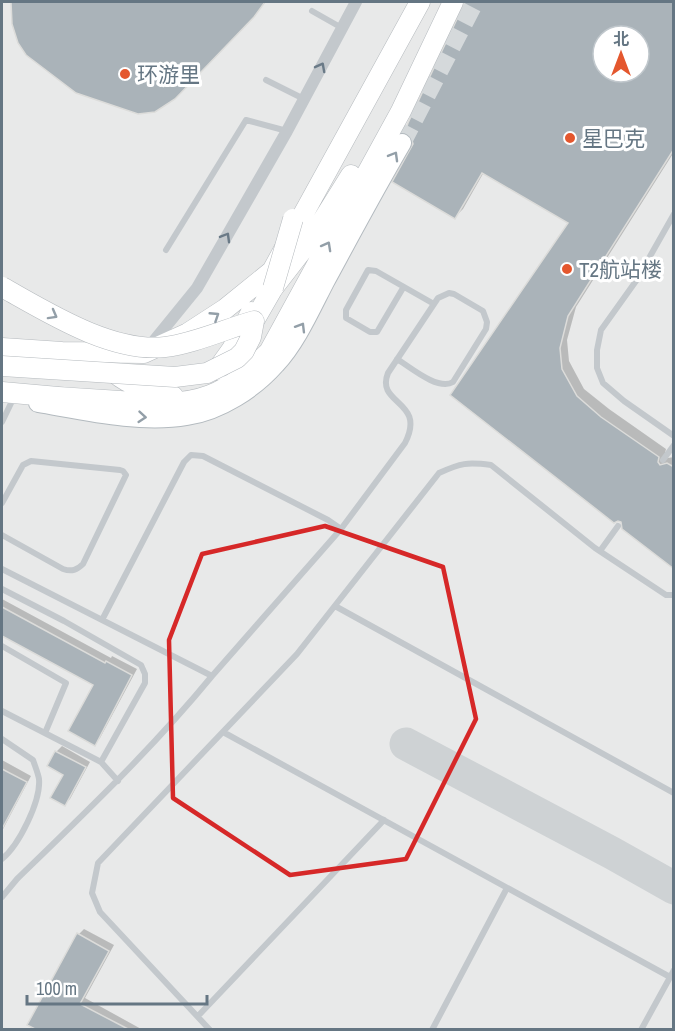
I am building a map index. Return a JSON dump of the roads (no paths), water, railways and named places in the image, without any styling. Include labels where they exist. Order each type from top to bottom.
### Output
[{"type":"main road","points":[[2,366],[175,377],[207,373],[237,358],[244,351],[251,337],[254,321],[272,280],[293,219],[406,2]]},
{"type":"main road","points":[[192,400],[232,349],[272,280],[420,2]]},
{"type":"main road","points":[[2,348],[62,352],[144,353],[188,333],[272,280],[311,239],[342,192],[445,2]]},
{"type":"main road","points":[[6,394],[160,404],[192,400],[212,394],[241,378],[269,352],[402,111],[453,2]]},
{"type":"main road","points":[[6,394],[33,402],[105,414],[156,418],[187,416],[210,410],[243,393],[277,364],[301,328],[402,143]]},
{"type":"main road","points":[[2,287],[71,325],[126,345],[164,347],[254,321]]},
{"type":"main road","points":[[93,352],[119,377],[154,392],[192,400]]},
{"type":"street","points":[[144,353],[196,288],[287,131],[356,2]]},
{"type":"lane","points":[[312,11],[342,28]]},
{"type":"lane","points":[[266,80],[304,99]]},
{"type":"lane","points":[[166,250],[246,120],[287,131]]},
{"type":"lane","points":[[674,214],[636,281],[601,330],[597,350],[597,368],[603,383],[624,401],[674,436]]},
{"type":"lane","points":[[403,288],[377,332],[370,333],[346,318],[346,310],[368,270],[372,270],[434,304]]},
{"type":"lane","points":[[2,897],[17,879],[118,781],[187,706],[340,529],[405,443],[411,421],[409,414],[384,386],[388,373],[397,359],[434,304],[442,295],[454,294],[483,311],[486,316],[486,329],[449,385],[437,384],[397,359]]},
{"type":"lane","points":[[2,422],[6,394]]},
{"type":"lane","points":[[663,460],[674,446]]},
{"type":"lane","points":[[102,620],[184,462],[191,455],[203,456],[328,520],[340,529]]},
{"type":"lane","points":[[2,536],[63,569],[76,570],[83,564],[126,475],[120,470],[31,461],[23,465],[3,498]]},
{"type":"lane","points":[[210,1029],[100,912],[92,893],[98,863],[297,654],[440,473],[456,465],[470,462],[491,465],[600,551],[666,595],[674,595]]},
{"type":"lane","points":[[600,551],[618,526]]},
{"type":"lane","points":[[2,569],[212,676]]},
{"type":"lane","points":[[2,589],[141,665],[145,674],[145,683],[101,762]]},
{"type":"lane","points":[[334,606],[674,793]]},
{"type":"lane","points":[[2,646],[66,683],[45,733]]},
{"type":"lane","points":[[2,711],[101,762],[118,781]]},
{"type":"lane","points":[[223,732],[670,977]]},
{"type":"lane","points":[[2,740],[33,760],[39,779],[31,814],[21,836],[2,859]]},
{"type":"lane","points":[[198,1016],[384,820]]},
{"type":"lane","points":[[432,1029],[507,888]]},
{"type":"lane","points":[[641,1029],[674,970]]},
{"type":"tunnel","points":[[402,143],[475,2]]},
{"type":"place","name":"环游里","points":[[125,74]]},
{"type":"place","name":"星巴克","points":[[570,138]]},
{"type":"place","name":"T2航站楼","points":[[567,269]]}]
